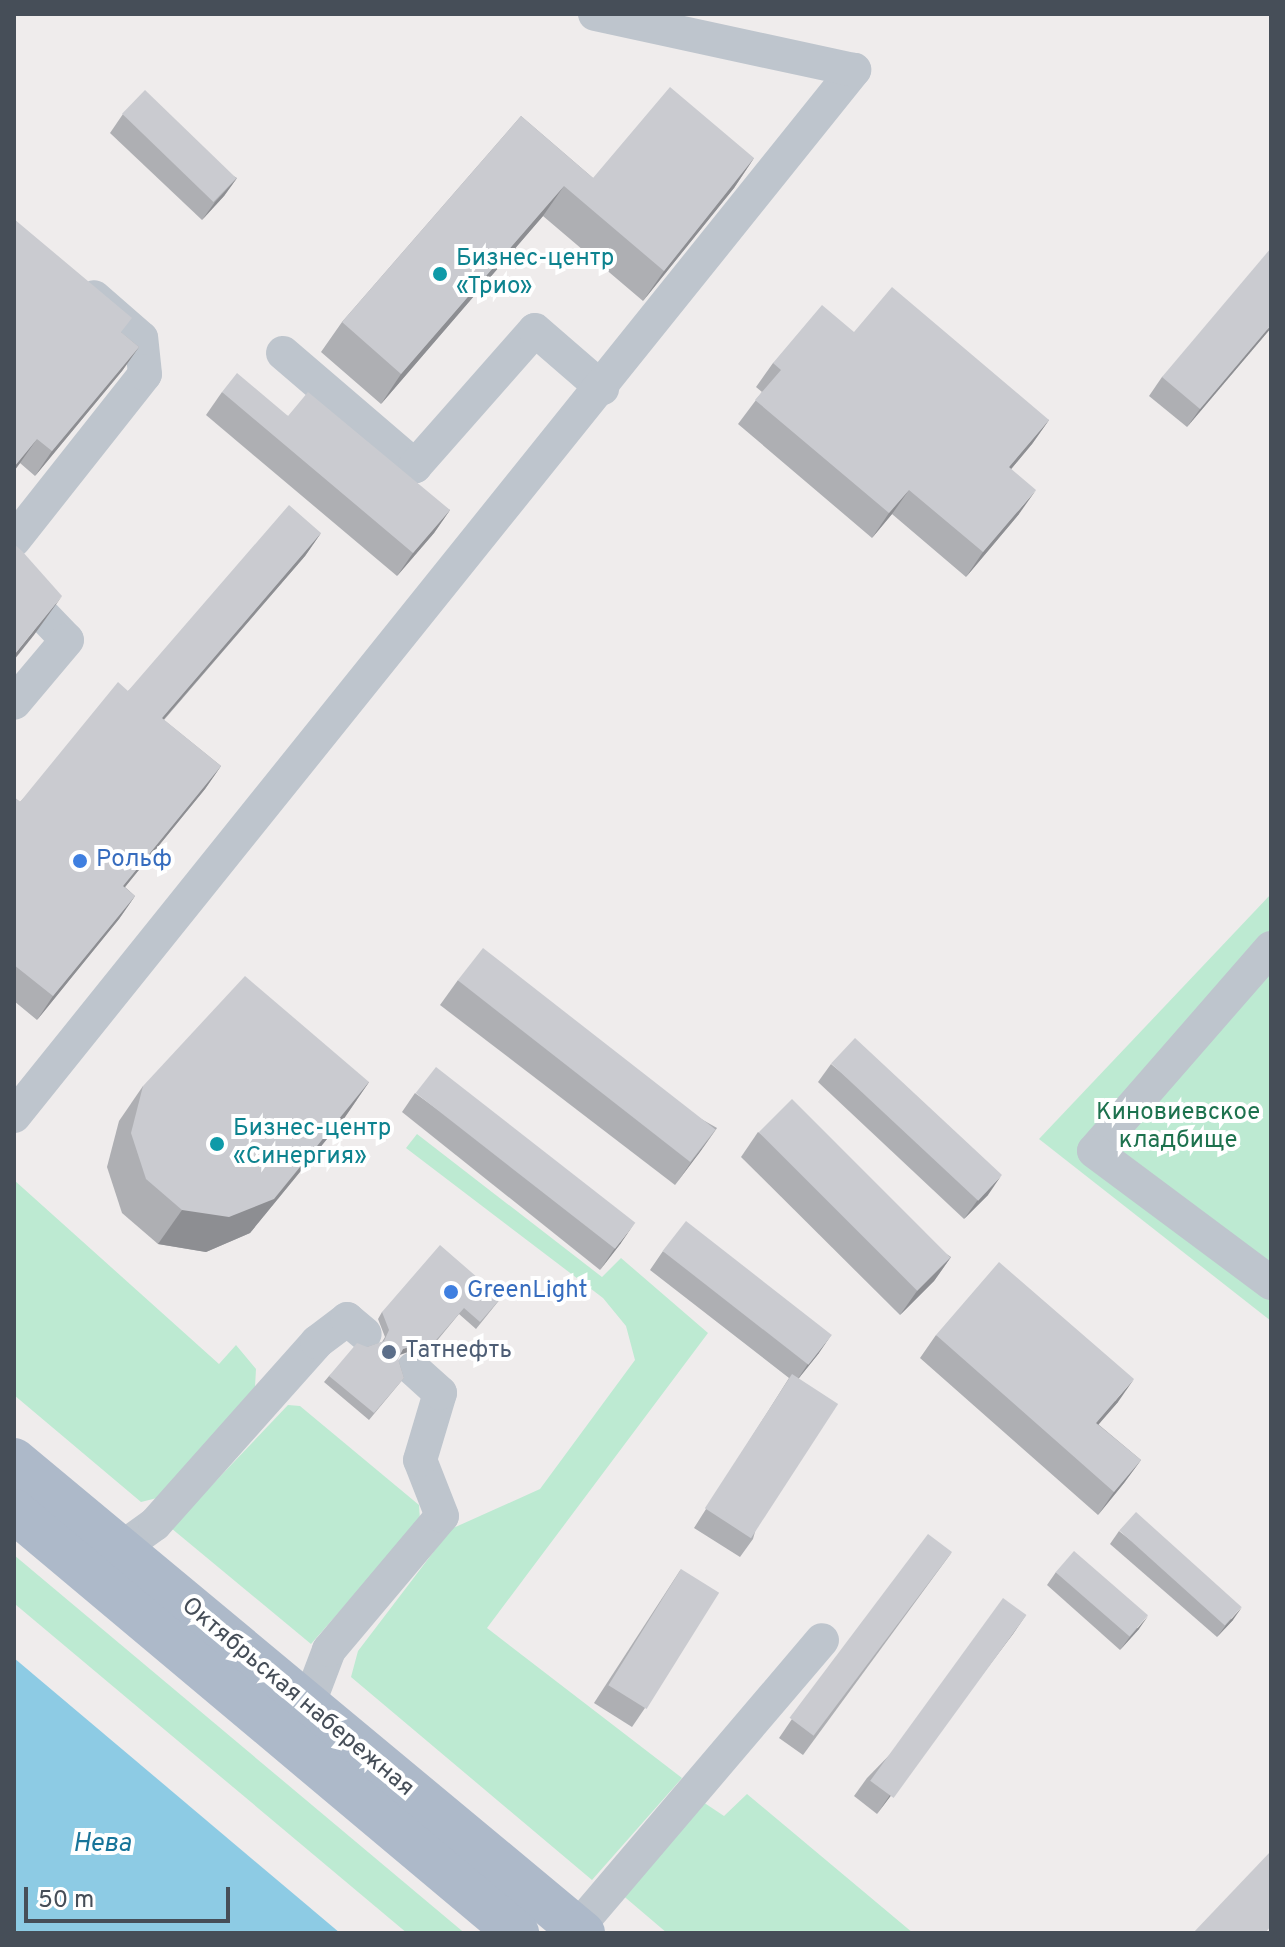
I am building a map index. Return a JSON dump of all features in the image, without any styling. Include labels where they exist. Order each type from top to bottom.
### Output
[{"type":"main road","name":"Октябрьская набережная","points":[[14,1460],[307,1708],[580,1930]]},
{"type":"main road","name":"Октябрьская набережная","points":[[14,1511],[517,1933]]},
{"type":"street","points":[[14,1116],[602,388],[854,70],[595,14]]},
{"type":"street","points":[[14,540],[145,374],[141,338],[72,279]]},
{"type":"street","points":[[283,353],[415,466],[535,330],[602,388]]},
{"type":"street","points":[[14,585],[67,640],[14,703]]},
{"type":"street","points":[[1271,948],[1094,1151],[1271,1283]]},
{"type":"street","points":[[119,1550],[155,1524],[317,1342],[347,1319],[365,1334]]},
{"type":"street","points":[[307,1708],[329,1650],[442,1516],[420,1460],[440,1393],[413,1369]]},
{"type":"street","points":[[580,1930],[822,1640]]},
{"type":"green space","name":"Киновиевское кладбище","points":[[1271,894],[1271,1321],[1039,1139]]},
{"type":"green space","points":[[417,1134],[602,1277],[621,1258],[708,1333],[487,1628],[682,1778],[592,1880],[351,1677],[358,1651],[451,1529],[540,1489],[635,1360],[626,1326],[603,1298],[406,1148]]},
{"type":"green space","points":[[14,1180],[219,1364],[236,1345],[256,1369],[255,1387],[161,1497],[141,1502],[14,1395]]},
{"type":"green space","points":[[288,1405],[300,1406],[419,1505],[420,1520],[311,1644],[171,1528]]},
{"type":"green space","points":[[14,1555],[462,1931],[407,1933],[14,1603]]},
{"type":"green space","points":[[747,1794],[913,1933],[667,1933],[620,1893],[700,1800],[724,1816]]},
{"type":"water","name":"Нева","points":[[14,1658],[340,1933],[14,1933]]},
{"type":"building","points":[[670,87],[754,158],[664,271],[564,186],[401,374],[342,322],[521,116],[593,178]]},
{"type":"building","points":[[145,90],[236,178],[213,202],[122,114]]},
{"type":"building","points":[[14,219],[132,318],[121,332],[139,347],[52,451],[37,439],[14,467]]},
{"type":"building","points":[[1271,248],[1271,325],[1200,409],[1162,377]]},
{"type":"building","points":[[892,287],[1049,420],[1009,467],[1036,490],[983,552],[909,490],[889,513],[755,400],[781,370],[773,363],[822,305],[854,332]]},
{"type":"building","points":[[237,373],[288,416],[308,392],[450,510],[413,553],[222,392]]},
{"type":"building","name":"Рольф","points":[[289,505],[321,533],[162,718],[221,766],[123,886],[135,896],[53,996],[14,965],[14,797],[20,802],[118,682],[128,691]]},
{"type":"building","points":[[14,544],[62,596],[14,655]]},
{"type":"building","points":[[483,948],[715,1130],[690,1162],[458,980]]},
{"type":"building","name":"Бизнес-центр «Синергия»","points":[[245,976],[369,1082],[274,1199],[229,1217],[182,1210],[146,1179],[131,1133],[143,1086]]},
{"type":"building","points":[[855,1038],[1002,1175],[978,1201],[831,1064]]},
{"type":"building","points":[[436,1067],[635,1223],[615,1249],[416,1093]]},
{"type":"building","points":[[792,1099],[950,1257],[917,1291],[759,1132]]},
{"type":"building","points":[[686,1221],[832,1335],[808,1365],[663,1251]]},
{"type":"building","name":"Татнефть","points":[[440,1245],[501,1298],[480,1322],[464,1308],[430,1347],[421,1343],[403,1349],[398,1359],[404,1378],[374,1413],[329,1376],[357,1343],[367,1347],[384,1341],[389,1330],[382,1312]]},
{"type":"building","points":[[999,1262],[1134,1379],[1096,1423],[1141,1460],[1114,1492],[936,1335]]},
{"type":"building","points":[[792,1374],[838,1404],[751,1538],[705,1508]]},
{"type":"building","points":[[1136,1512],[1242,1607],[1225,1626],[1119,1531]]},
{"type":"building","points":[[928,1534],[952,1552],[814,1736],[790,1718]]},
{"type":"building","points":[[1074,1551],[1148,1615],[1130,1636],[1056,1572]]},
{"type":"building","points":[[681,1569],[719,1593],[647,1709],[608,1685]]},
{"type":"building","points":[[1003,1598],[1026,1615],[894,1798],[870,1781]]},
{"type":"building","points":[[1271,1851],[1271,1926],[1265,1933],[1193,1933]]},
{"type":"place","name":"Бизнес-центр «Трио»","points":[[440,274]]},
{"type":"place","name":"Рольф","points":[[80,861]]},
{"type":"place","name":"Бизнес-центр «Синергия»","points":[[217,1144]]},
{"type":"place","name":"GreenLight","points":[[451,1292]]},
{"type":"place","name":"Татнефть","points":[[389,1352]]}]
